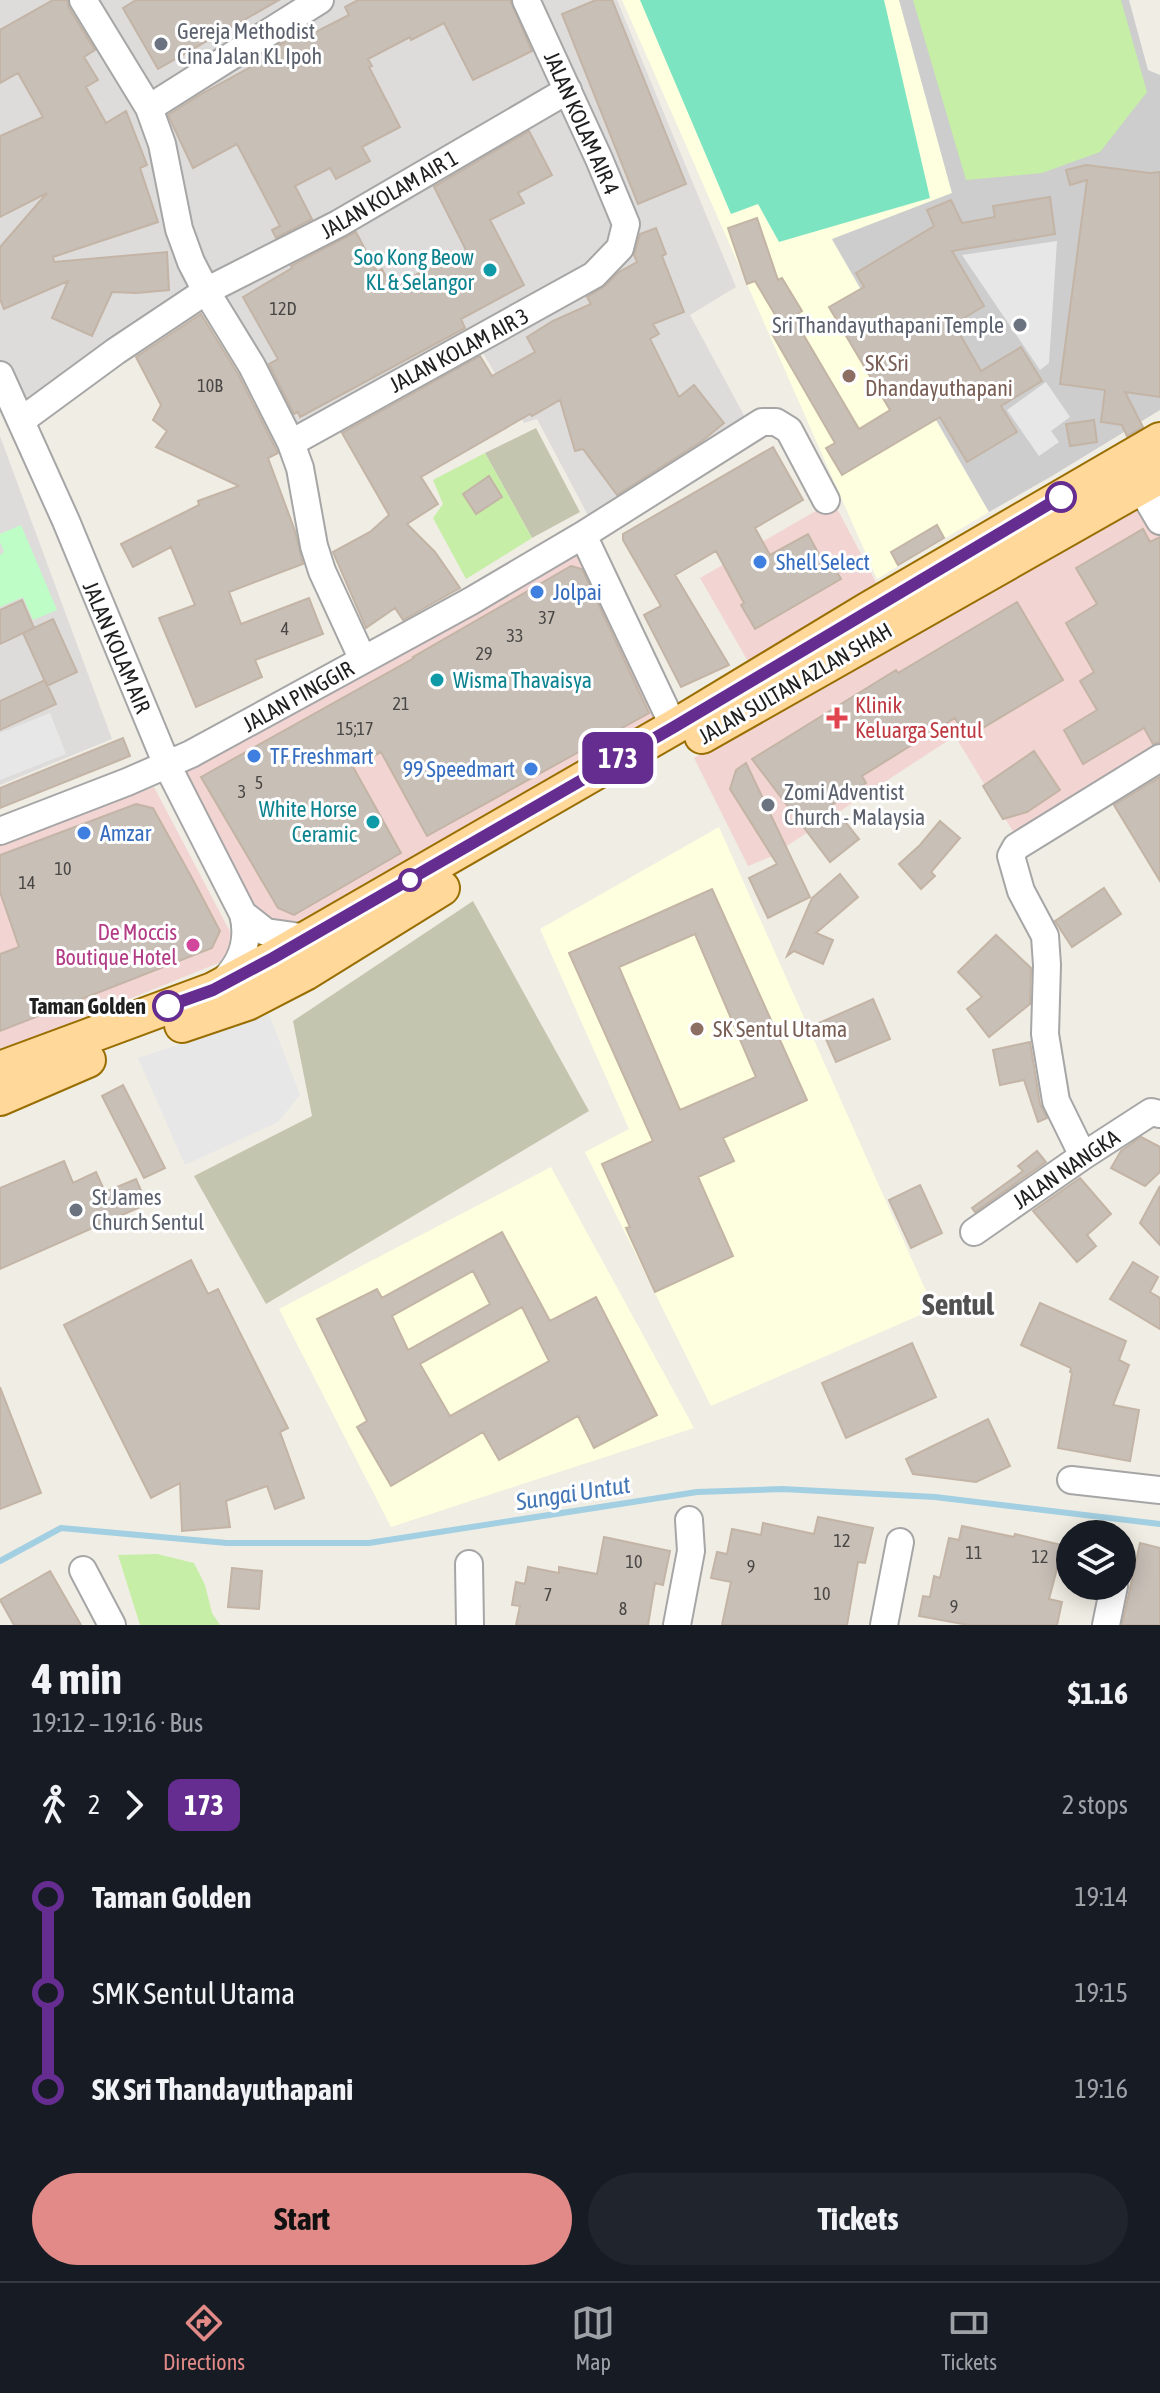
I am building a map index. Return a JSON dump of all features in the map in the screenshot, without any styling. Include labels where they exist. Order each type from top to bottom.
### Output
[{"type":"main road","name":"JALAN SULTAN AZLAN SHAH","points":[[0,1069],[213,990],[674,727],[1160,440]]},
{"type":"main road","name":"JALAN SULTAN AZLAN SHAH","points":[[0,1098],[118,1047],[247,1003],[305,973],[589,798],[1150,482]]},
{"type":"street","points":[[83,0],[149,108],[167,164],[179,229],[191,262],[252,366],[291,443],[300,468],[314,546],[322,571],[363,660]]},
{"type":"street","points":[[149,108],[320,0]]},
{"type":"street","name":"JALAN KOLAM AIR 4","points":[[526,0],[626,224],[620,248]]},
{"type":"street","name":"JALAN KOLAM AIR 1","points":[[206,291],[338,224],[568,90]]},
{"type":"street","name":"JALAN KOLAM AIR 3","points":[[291,443],[594,275],[620,248]]},
{"type":"street","points":[[22,420],[116,351],[206,291]]},
{"type":"street","name":"JALAN KOLAM AIR","points":[[0,375],[22,420],[167,765],[243,914],[246,930],[244,950],[232,972],[213,990]]},
{"type":"street","name":"JALAN PINGGIR","points":[[0,831],[191,754],[471,601],[583,535],[762,422],[776,422],[789,430],[826,500]]},
{"type":"street","points":[[1150,482],[1160,521]]},
{"type":"street","points":[[583,535],[674,727]]},
{"type":"street","points":[[1083,1156],[1056,1101],[1045,1034],[1045,936],[1021,891],[1011,856],[1016,847],[1160,758]]},
{"type":"street","points":[[243,914],[266,932],[308,938]]},
{"type":"street","name":"JALAN NANGKA","points":[[974,1232],[1151,1112],[1160,1114]]},
{"type":"street","points":[[1071,1480],[1160,1489]]},
{"type":"street","points":[[677,1625],[691,1551],[689,1520]]},
{"type":"street","points":[[884,1625],[900,1542]]},
{"type":"street","points":[[469,1564],[470,1625]]},
{"type":"street","points":[[83,1570],[112,1625]]},
{"type":"street","points":[[1106,1625],[1111,1600]]},
{"type":"shaded area","points":[[0,0],[617,0],[736,287],[690,315],[746,419],[592,523],[537,419],[524,423],[473,336],[285,443],[201,288],[10,420],[0,398]]},
{"type":"shaded area","name":"SK Sri Dhandayuthapani","points":[[622,0],[899,0],[952,193],[832,240],[989,512],[877,579]]},
{"type":"shaded area","name":"Sri Thandayuthapani Temple","points":[[899,0],[1129,0],[1148,70],[1160,75],[1160,410],[989,512],[832,239],[952,193]]},
{"type":"shaded area","points":[[1057,241],[1049,363],[1040,370],[962,255]]},
{"type":"shaded area","points":[[1046,382],[1070,417],[1051,431],[1059,442],[1039,456],[1007,410]]},
{"type":"shaded area","points":[[536,428],[580,512],[532,538],[485,453]]},
{"type":"shaded area","points":[[0,436],[112,739],[0,785]]},
{"type":"shaded area","points":[[833,501],[877,584],[749,663],[700,578]]},
{"type":"shaded area","points":[[1144,507],[1160,534],[1160,750],[1017,838],[955,736],[770,857],[748,866],[694,758]]},
{"type":"shaded area","points":[[580,547],[663,719],[298,930],[260,919],[176,769]]},
{"type":"shaded area","points":[[50,713],[66,754],[0,780],[0,733]]},
{"type":"shaded area","points":[[154,787],[235,941],[226,960],[0,1051],[0,846]]},
{"type":"shaded area","name":"SK Sentul Utama","points":[[719,827],[934,1309],[711,1406],[585,1152],[629,1129],[540,929]]},
{"type":"shaded area","points":[[473,901],[589,1111],[266,1304],[194,1176],[312,1116],[293,1021]]},
{"type":"shaded area","points":[[267,1009],[300,1095],[278,1122],[185,1165],[138,1058],[236,1026]]},
{"type":"shaded area","points":[[551,1167],[694,1428],[391,1527],[279,1309]]},
{"type":"green space","points":[[640,0],[884,0],[930,198],[779,242],[758,204],[731,214]]},
{"type":"green space","points":[[913,0],[1121,0],[1147,92],[1100,152],[1042,173],[966,180]]},
{"type":"green space","points":[[485,453],[532,538],[466,579],[433,518],[443,504],[433,480]]},
{"type":"green space","points":[[21,525],[57,610],[33,620],[23,597],[0,607],[0,555],[4,552],[0,534]]},
{"type":"green space","points":[[157,1554],[194,1563],[205,1585],[212,1613],[220,1625],[140,1625],[118,1555]]},
{"type":"building","points":[[53,0],[67,0],[95,50],[84,57],[98,80],[86,87],[106,123],[126,111],[147,165],[140,168],[158,222],[53,257],[54,262],[167,252],[169,290],[112,292],[92,336],[52,318],[68,281],[4,309],[0,299],[0,247],[47,193],[0,217],[0,136],[43,117],[18,73],[0,83],[0,30]]},
{"type":"building","points":[[136,0],[279,0],[158,69],[123,8]]},
{"type":"building","points":[[358,0],[510,0],[532,51],[473,80],[444,23],[368,59],[372,66],[369,67],[400,127],[362,147],[370,161],[336,179],[330,168],[295,186],[312,219],[276,238],[272,230],[280,226],[237,144],[193,168],[168,115],[280,51],[277,46],[303,32],[306,37],[349,15],[345,7]]},
{"type":"building","points":[[596,0],[612,0],[686,184],[638,204],[562,14]]},
{"type":"building","points":[[529,131],[552,175],[518,193],[524,203],[490,220],[524,285],[461,319],[465,328],[300,417],[298,412],[294,414],[269,364],[278,359],[243,297],[291,266],[356,232],[377,272],[382,269],[391,287],[466,250],[434,187]]},
{"type":"building","points":[[1086,165],[1160,172],[1160,397],[1125,392],[1143,427],[1127,436],[1122,425],[1101,422],[1105,390],[1060,384],[1087,180],[1070,185],[1066,170]]},
{"type":"building","points":[[1050,197],[1055,234],[952,251],[984,306],[954,324],[981,371],[1021,347],[1042,381],[1001,406],[1017,432],[967,462],[940,417],[842,475],[826,448],[835,443],[772,334],[783,328],[755,281],[747,284],[728,228],[757,218],[778,280],[782,278],[802,311],[793,317],[859,429],[890,410],[829,307],[864,287],[856,273],[934,226],[927,210],[951,200],[962,223],[995,217],[993,206]]},
{"type":"building","points":[[656,228],[666,254],[662,256],[684,312],[653,324],[659,334],[650,339],[679,397],[694,385],[724,423],[702,441],[617,495],[583,449],[575,451],[560,400],[532,416],[530,414],[421,477],[438,504],[407,524],[435,552],[460,588],[403,620],[395,608],[366,628],[333,552],[370,532],[389,515],[342,433],[480,356],[492,376],[535,352],[527,337],[591,304],[587,297],[637,262],[634,255],[640,234]]},
{"type":"building","points":[[201,314],[238,374],[278,453],[268,458],[295,531],[303,564],[229,592],[241,624],[309,598],[323,634],[255,660],[262,677],[196,707],[159,618],[195,605],[171,547],[133,567],[121,544],[199,505],[198,501],[239,486],[156,447],[167,431],[153,420],[161,405],[136,357]]},
{"type":"building","points":[[1094,420],[1097,442],[1070,446],[1066,424]]},
{"type":"building","points":[[773,447],[803,500],[755,528],[770,555],[808,534],[821,558],[827,555],[841,579],[755,629],[716,551],[675,575],[729,665],[681,687],[644,615],[661,606],[623,540],[623,534]]},
{"type":"building","points":[[489,476],[502,497],[476,514],[463,494]]},
{"type":"building","points":[[937,525],[944,538],[898,565],[891,552]]},
{"type":"building","points":[[1143,529],[1150,542],[1160,537],[1160,742],[1153,744],[1144,728],[1083,764],[1064,730],[1097,710],[1080,681],[1094,672],[1066,623],[1097,604],[1076,568]]},
{"type":"building","points":[[571,566],[582,569],[649,713],[427,836],[381,752],[353,767],[401,853],[294,915],[278,908],[201,777]]},
{"type":"building","points":[[22,600],[34,628],[0,644],[0,610]]},
{"type":"building","points":[[1017,602],[1063,680],[966,738],[955,718],[862,776],[866,783],[832,805],[859,839],[830,862],[752,759],[896,670],[898,673]]},
{"type":"building","points":[[53,619],[77,672],[47,686],[23,633]]},
{"type":"building","points":[[45,680],[56,704],[0,730],[0,701]]},
{"type":"building","points":[[123,738],[130,756],[0,808],[0,788]]},
{"type":"building","points":[[1034,751],[1060,790],[1027,812],[1003,819],[983,786]]},
{"type":"building","points":[[746,763],[810,897],[768,918],[749,878],[777,864],[730,789],[736,770]]},
{"type":"building","points":[[1160,777],[1160,881],[1114,805]]},
{"type":"building","points":[[136,804],[153,808],[220,931],[212,948],[0,1031],[0,954],[19,947],[0,892],[0,855]]},
{"type":"building","points":[[940,821],[960,838],[931,872],[935,876],[921,889],[899,864]]},
{"type":"building","points":[[840,874],[858,897],[816,933],[833,940],[823,964],[794,951],[787,956],[812,898]]},
{"type":"building","points":[[1104,888],[1121,914],[1072,947],[1055,921]]},
{"type":"building","points":[[712,889],[807,1100],[723,1138],[734,1161],[698,1177],[733,1256],[655,1292],[602,1164],[653,1141],[569,953]],"holes":[[[695,934],[756,1077],[680,1110],[619,967]]]},
{"type":"building","points":[[996,935],[1031,968],[1030,1004],[989,1037],[967,1009],[982,997],[958,972]]},
{"type":"building","points":[[873,999],[890,1039],[836,1062],[819,1023]]},
{"type":"building","points":[[1030,1042],[1040,1104],[1047,1118],[1038,1122],[1024,1080],[1000,1085],[993,1050]]},
{"type":"building","points":[[123,1085],[165,1168],[144,1178],[102,1096]]},
{"type":"building","points":[[1141,1137],[1160,1147],[1160,1172],[1145,1186],[1111,1168],[1121,1151]]},
{"type":"building","points":[[1037,1151],[1046,1162],[975,1212],[972,1208],[1023,1171],[1018,1166]]},
{"type":"building","name":"St James Church Sentul","points":[[64,1161],[73,1183],[96,1172],[105,1192],[136,1179],[147,1204],[0,1269],[0,1188]]},
{"type":"building","points":[[1080,1178],[1111,1214],[1087,1235],[1096,1246],[1077,1262],[1033,1211]]},
{"type":"building","points":[[920,1185],[942,1233],[911,1248],[889,1200]]},
{"type":"building","points":[[1160,1186],[1160,1245],[1140,1223]]},
{"type":"building","points":[[502,1232],[550,1321],[596,1297],[657,1415],[594,1448],[578,1416],[499,1460],[483,1432],[391,1486],[357,1427],[367,1421],[317,1319],[377,1289],[382,1298]],"holes":[[[473,1271],[490,1304],[408,1350],[392,1316]],[[522,1307],[549,1361],[450,1416],[420,1364]]]},
{"type":"building","points":[[191,1260],[208,1294],[218,1289],[288,1428],[280,1432],[304,1498],[275,1509],[267,1486],[226,1501],[230,1527],[182,1531],[180,1483],[151,1498],[64,1325]]},
{"type":"building","points":[[1133,1262],[1158,1277],[1150,1292],[1160,1298],[1160,1329],[1110,1299]]},
{"type":"building","points":[[1040,1303],[1126,1341],[1119,1360],[1129,1365],[1113,1405],[1139,1410],[1130,1461],[1058,1448],[1071,1368],[1021,1345]]},
{"type":"building","points":[[912,1343],[936,1397],[846,1438],[822,1383]]},
{"type":"building","points":[[0,1387],[41,1493],[0,1509]]},
{"type":"building","points":[[988,1419],[1010,1466],[976,1482],[913,1474],[906,1459]]},
{"type":"building","points":[[818,1517],[873,1528],[865,1563],[858,1562],[847,1625],[722,1625],[731,1582],[711,1578],[717,1552],[727,1554],[732,1529],[761,1535],[763,1523],[814,1534]]},
{"type":"building","points":[[962,1526],[1056,1544],[1056,1573],[1049,1599],[1062,1602],[1057,1625],[968,1625],[919,1616],[923,1596],[930,1597],[934,1576],[940,1578],[949,1538],[959,1540]]},
{"type":"building","points":[[604,1537],[670,1551],[663,1585],[655,1583],[648,1625],[516,1625],[520,1606],[512,1605],[516,1582],[525,1584],[528,1567],[559,1573],[559,1567],[597,1574]]},
{"type":"building","points":[[1140,1543],[1160,1548],[1160,1625],[1122,1625],[1127,1600],[1136,1600],[1136,1561]]},
{"type":"building","points":[[232,1568],[262,1571],[259,1609],[228,1607]]},
{"type":"building","points":[[50,1571],[81,1625],[14,1625],[0,1600]]},
{"type":"waterway","name":"Sungai Untut","points":[[0,1561],[61,1528],[227,1543],[369,1543],[697,1492],[782,1489],[935,1497],[1160,1524]]},
{"type":"bus line","name":"173","points":[[168,1006],[213,990],[452,856],[1061,497]]},
{"type":"place","name":"Gereja Methodist Cina Jalan KL Ipoh","points":[[161,44]]},
{"type":"place","name":"Soo Kong Beow KL & Selangor","points":[[490,270]]},
{"type":"place","name":"Sri Thandayuthapani Temple","points":[[1020,325]]},
{"type":"place","name":"SK Sri Dhandayuthapani","points":[[849,376]]},
{"type":"place","name":"Shell Select","points":[[760,562]]},
{"type":"place","name":"Jolpai","points":[[537,592]]},
{"type":"place","name":"Wisma Thavaisya","points":[[437,680]]},
{"type":"place","name":"Klinik Keluarga Sentul","points":[[837,718]]},
{"type":"place","name":"TF Freshmart","points":[[254,756]]},
{"type":"place","name":"99 Speedmart","points":[[531,769]]},
{"type":"place","name":"Zomi Adventist Church - Malaysia","points":[[768,805]]},
{"type":"place","name":"White Horse Ceramic","points":[[373,822]]},
{"type":"place","name":"Amzar","points":[[84,833]]},
{"type":"place","name":"De Moccis Boutique Hotel","points":[[193,945]]},
{"type":"place","name":"Taman Golden","points":[[168,1006]]},
{"type":"place","name":"SK Sentul Utama","points":[[697,1029]]},
{"type":"place","name":"St James Church Sentul","points":[[76,1210]]},
{"type":"district","name":"Sentul","points":[[958,1304]]}]
